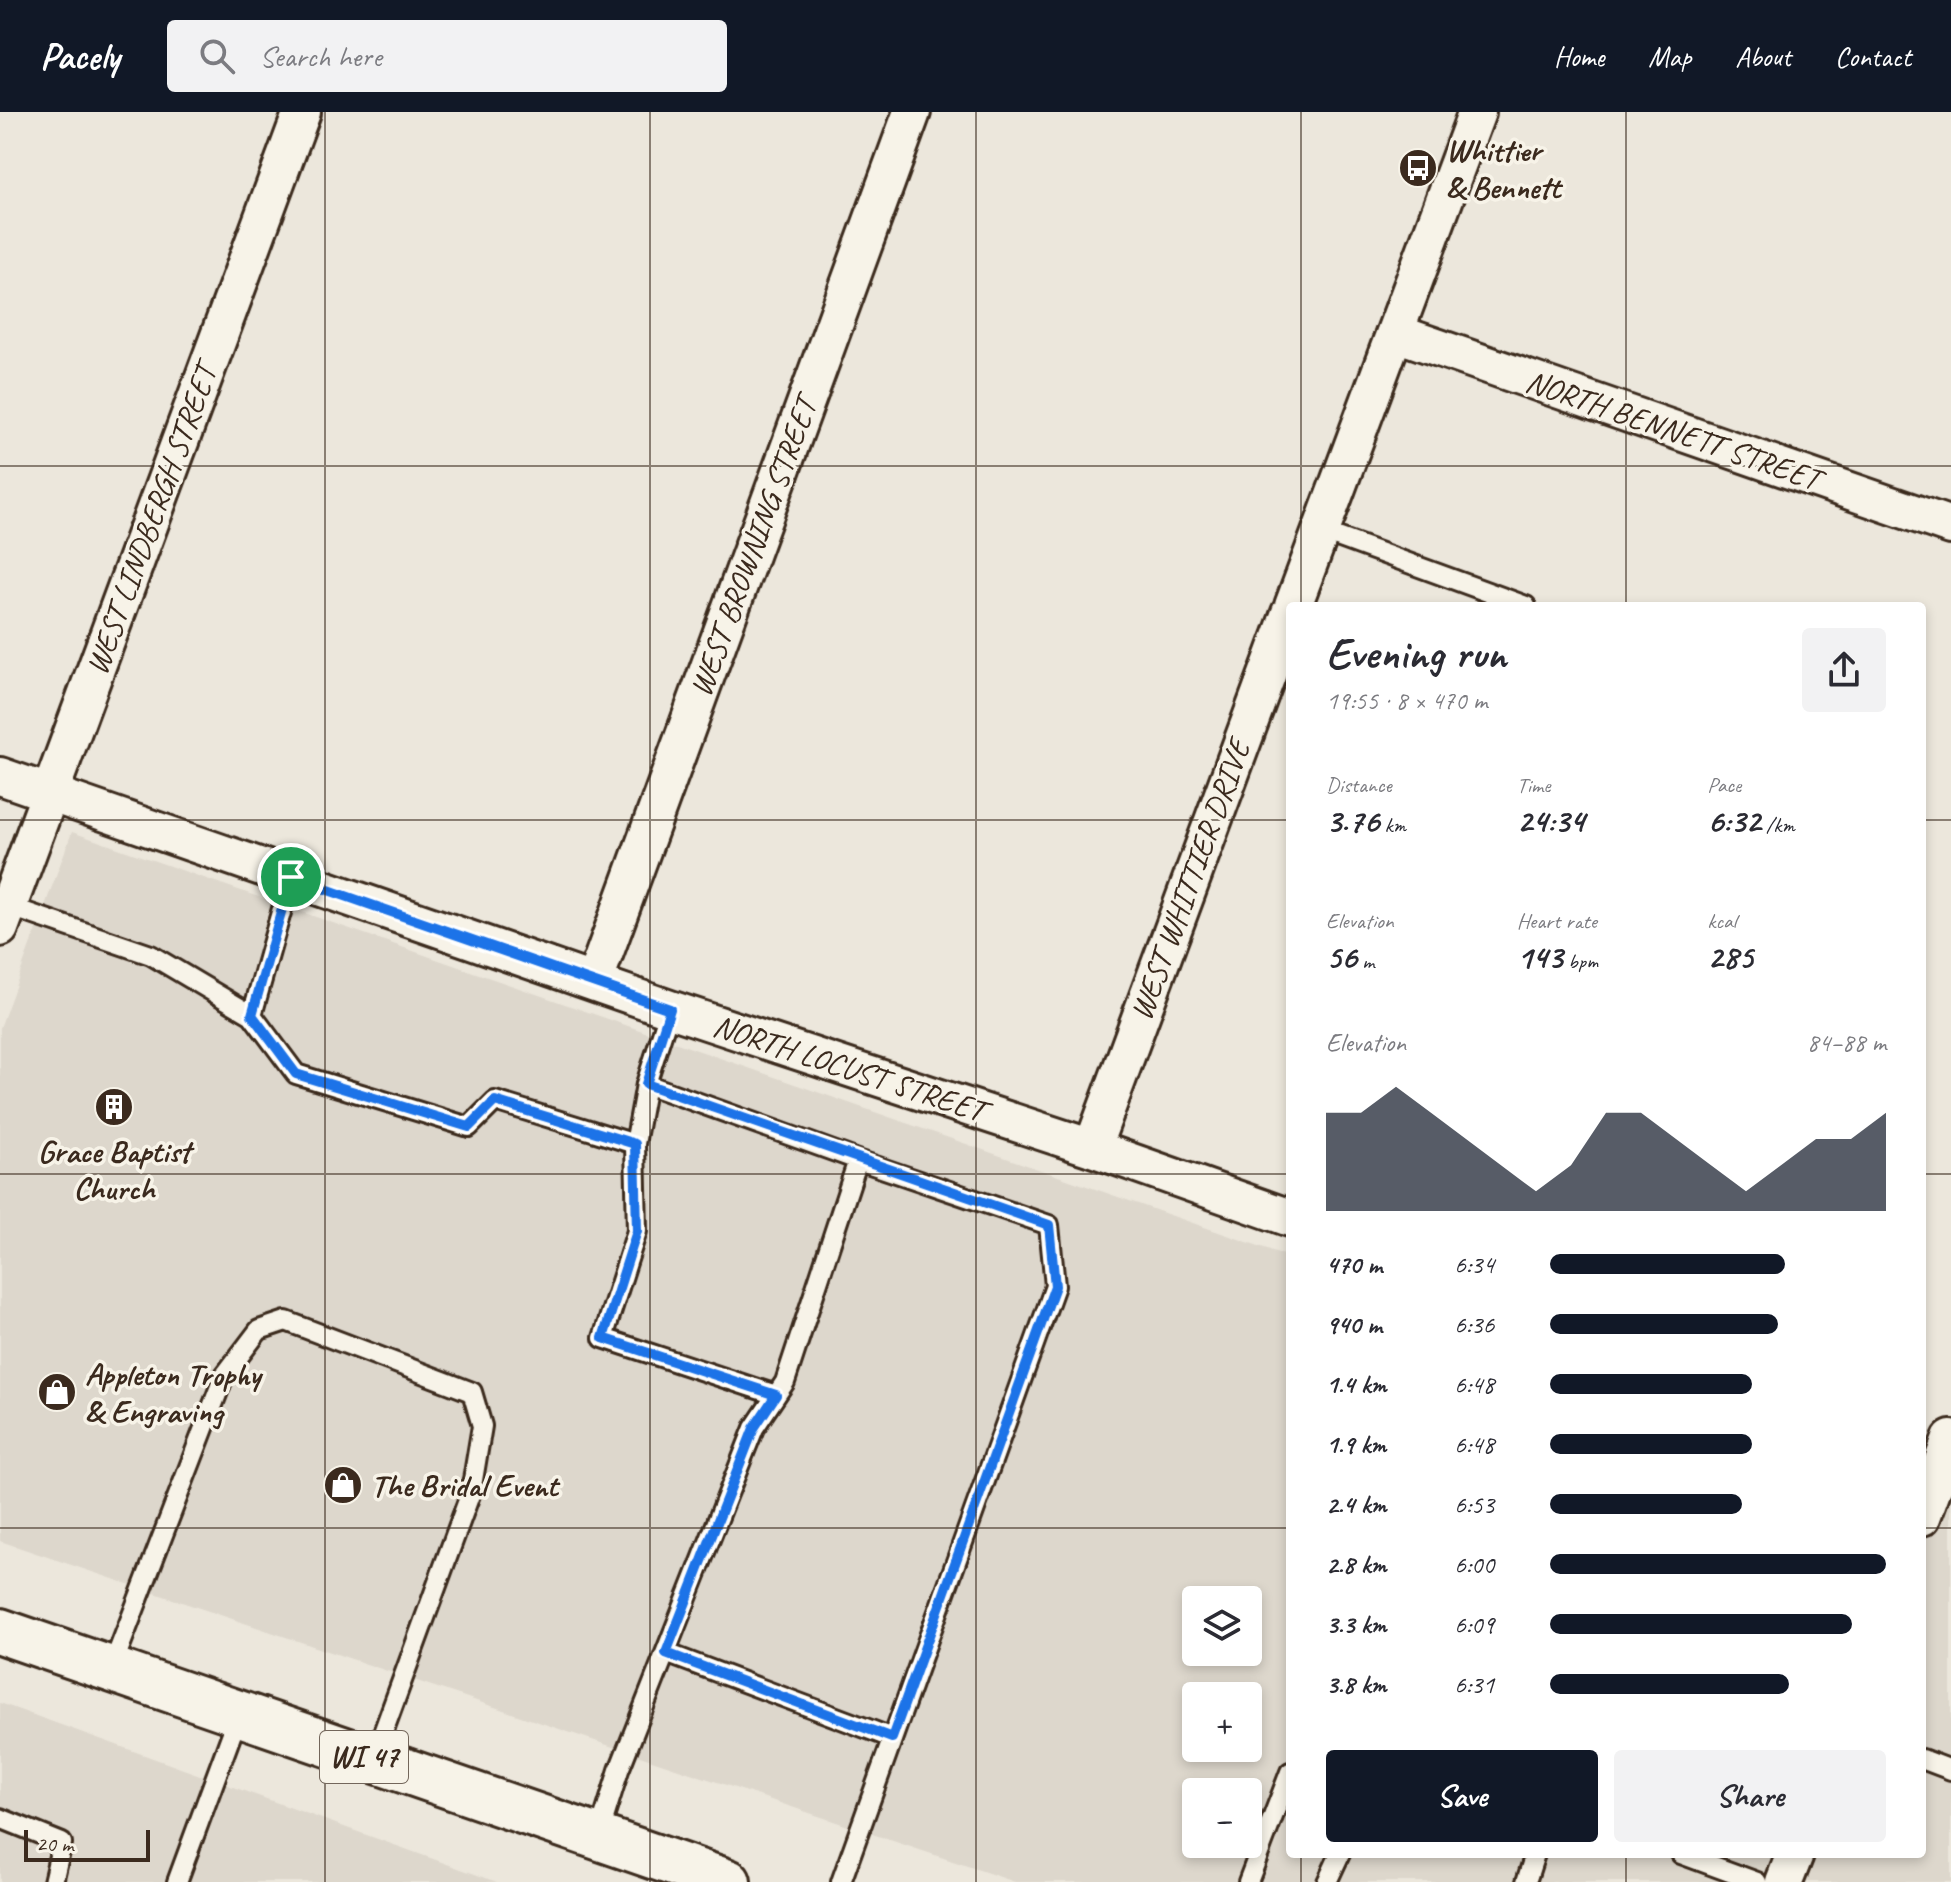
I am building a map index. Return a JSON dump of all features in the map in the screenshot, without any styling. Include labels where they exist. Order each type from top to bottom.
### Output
[{"type":"main road","name":"WI 47","points":[[0,1631],[728,1882]]},
{"type":"street","name":"WEST LINDBERGH STREET","points":[[4,917],[302,112]]},
{"type":"street","name":"WEST BROWNING STREET","points":[[594,982],[912,112]]},
{"type":"street","points":[[1294,602],[1477,112]]},
{"type":"street","name":"NORTH BENNETT STREET","points":[[1396,333],[1951,526]]},
{"type":"street","name":"WEST WHITTIER DRIVE","points":[[1092,1148],[1286,624]]},
{"type":"street","name":"NORTH LOCUST STREET","points":[[0,776],[670,1009],[1092,1148],[1286,1217]]},
{"type":"street","points":[[1926,1501],[1940,1445]]},
{"type":"street","points":[[1784,1882],[1793,1858]]},
{"type":"lane","points":[[1321,531],[1515,602]]},
{"type":"lane","points":[[252,1015],[291,877]]},
{"type":"lane","points":[[4,917],[151,955],[252,1015],[296,1074],[469,1127],[495,1101],[635,1144]]},
{"type":"lane","points":[[670,1009],[646,1084],[635,1144],[637,1231],[603,1338],[776,1395]]},
{"type":"lane","points":[[646,1084],[1049,1225],[1055,1286],[841,1882]]},
{"type":"lane","points":[[598,1837],[619,1770],[754,1428],[785,1382],[858,1160]]},
{"type":"lane","points":[[111,1670],[224,1376],[259,1330],[286,1321],[472,1392],[482,1426],[471,1492],[373,1760]]},
{"type":"lane","points":[[666,1653],[892,1738]]},
{"type":"lane","points":[[177,1882],[239,1714]]},
{"type":"lane","points":[[1926,1761],[1951,1770]]},
{"type":"lane","points":[[1248,1882],[1286,1782]]},
{"type":"lane","points":[[0,1818],[62,1843],[53,1882]]},
{"type":"lane","points":[[1327,1882],[1338,1858]]},
{"type":"lane","points":[[1526,1882],[1534,1858]]},
{"type":"lane","points":[[1692,1858],[1757,1882]]},
{"type":"shaded area","points":[[72,832],[1286,1256],[1286,1858],[1926,1858],[1926,1486],[1951,1495],[1951,1882],[1015,1882],[0,1541],[0,1028]]},
{"type":"shaded area","points":[[0,1703],[497,1882],[0,1882]]},
{"type":"place","name":"Whittier & Bennett","points":[[1418,168]]},
{"type":"place","name":"Grace Baptist Church","points":[[114,1107]]},
{"type":"place","name":"Appleton Trophy & Engraving","points":[[57,1392]]},
{"type":"place","name":"The Bridal Event","points":[[343,1485]]},
{"type":"route","points":[[291,877],[670,1009],[646,1084],[1049,1225],[1055,1286],[892,1738],[666,1653],[754,1428],[776,1395],[603,1338],[637,1231],[635,1144],[495,1101],[469,1127],[296,1074],[252,1015],[291,877]]}]
